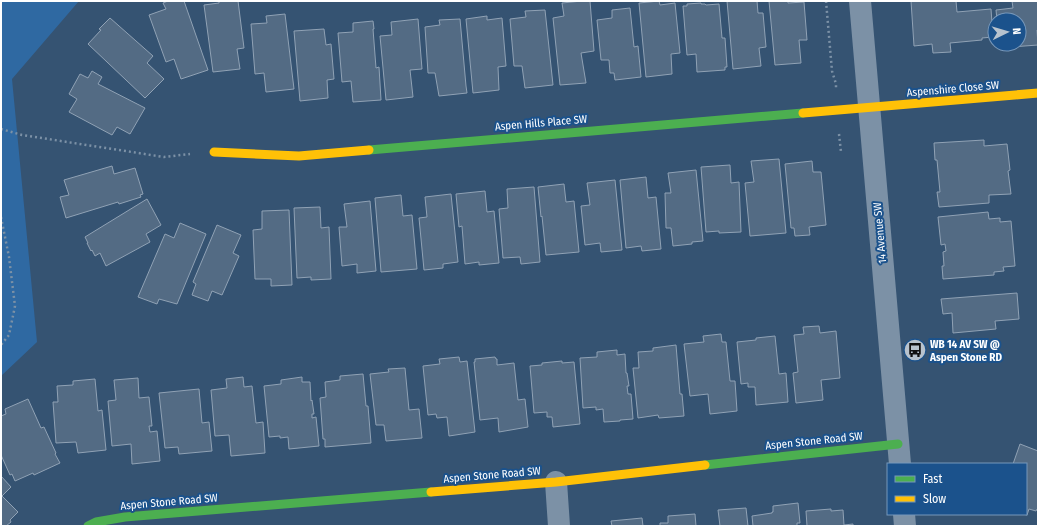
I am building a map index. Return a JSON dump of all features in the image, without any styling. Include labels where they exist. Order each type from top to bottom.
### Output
[{"type":"street","name":"14 Avenue SW","points":[[860,1],[899,454]]},
{"type":"street","name":"Aspenshire Close SW","points":[[869,108],[1038,93]]},
{"type":"street","name":"Aspen Hills Place SW","points":[[214,152],[299,156],[869,108]]},
{"type":"street","name":"Aspen Stone Road SW","points":[[88,526],[96,522],[125,517],[899,454]]},
{"type":"street","points":[[556,482],[559,526]]},
{"type":"street","points":[[904,515],[906,526]]},
{"type":"path","points":[[826,1],[832,71],[836,84],[841,152]]},
{"type":"path","points":[[1,129],[22,135],[164,157],[214,152]]},
{"type":"path","points":[[1,217],[9,257],[15,306],[9,335],[1,345]]},
{"type":"shaded area","points":[[1,1],[79,1],[12,79],[37,342],[1,376]]},
{"type":"building","points":[[168,1],[184,1],[208,70],[181,79],[174,59],[166,62],[149,15],[166,9],[163,3]]},
{"type":"building","points":[[219,1],[238,1],[244,48],[237,49],[240,69],[213,72],[204,5],[219,3]]},
{"type":"building","points":[[590,1],[594,51],[581,53],[586,83],[560,85],[553,18],[564,16],[562,3]]},
{"type":"building","points":[[659,1],[660,5],[675,3],[680,53],[671,54],[672,74],[646,77],[639,3]]},
{"type":"building","points":[[727,1],[757,1],[758,13],[763,13],[766,47],[759,48],[761,66],[733,69]]},
{"type":"building","points":[[769,1],[788,1],[788,3],[804,2],[807,40],[799,40],[801,63],[775,65]]},
{"type":"building","points":[[911,1],[956,1],[957,12],[991,9],[991,12],[987,12],[987,38],[982,38],[982,40],[950,43],[951,52],[933,53],[932,44],[914,46]]},
{"type":"building","points":[[1012,1],[1038,1],[1038,45],[1027,46],[1027,12],[996,12],[996,10],[1013,8]]},
{"type":"building","points":[[701,3],[706,5],[719,4],[722,38],[725,38],[727,67],[725,67],[725,70],[697,72],[696,54],[687,55],[683,6],[687,6],[687,4]]},
{"type":"building","points":[[630,8],[634,47],[638,46],[641,77],[615,80],[614,73],[610,73],[609,60],[601,60],[597,20],[612,18],[612,10]]},
{"type":"building","points":[[545,10],[553,85],[525,88],[522,66],[514,66],[510,19],[526,17],[525,11]]},
{"type":"building","points":[[285,14],[294,89],[266,92],[264,73],[255,74],[251,24],[267,23],[266,16]]},
{"type":"building","points":[[487,16],[487,20],[502,18],[506,66],[498,67],[499,90],[473,93],[466,19]]},
{"type":"building","points":[[110,18],[153,56],[147,63],[164,79],[145,98],[88,44],[101,30],[99,29]]},
{"type":"building","points":[[418,19],[422,69],[410,70],[413,97],[386,100],[380,36],[392,35],[391,22]]},
{"type":"building","points":[[460,19],[467,93],[439,96],[435,73],[428,73],[425,27],[440,25],[439,20]]},
{"type":"building","points":[[373,21],[376,68],[379,67],[381,100],[353,102],[351,81],[342,82],[338,33],[353,32],[353,23]]},
{"type":"building","points":[[324,29],[326,45],[331,44],[334,79],[327,80],[328,98],[300,101],[294,31]]},
{"type":"building","points":[[92,71],[102,77],[98,84],[145,108],[130,134],[117,127],[112,135],[69,112],[77,99],[69,94],[80,74],[88,78]]},
{"type":"building","points":[[984,140],[984,146],[1007,144],[1011,194],[989,195],[989,203],[939,207],[937,192],[940,192],[934,143]]},
{"type":"building","points":[[779,159],[786,233],[750,236],[745,183],[754,182],[751,161]]},
{"type":"building","points":[[812,161],[813,172],[821,172],[826,225],[809,227],[810,235],[795,236],[794,228],[791,228],[785,164]]},
{"type":"building","points":[[730,165],[731,183],[739,182],[741,232],[706,232],[701,167]]},
{"type":"building","points":[[112,166],[114,174],[135,168],[143,194],[140,195],[141,197],[119,204],[118,202],[66,218],[60,197],[69,195],[64,180]]},
{"type":"building","points":[[696,170],[703,241],[673,246],[671,228],[666,228],[665,193],[671,193],[668,173]]},
{"type":"building","points":[[646,177],[648,198],[656,197],[661,249],[642,251],[641,246],[626,248],[620,180]]},
{"type":"building","points":[[615,180],[622,250],[601,252],[600,243],[585,245],[581,206],[590,205],[587,183]]},
{"type":"building","points":[[564,184],[566,202],[574,201],[579,252],[546,255],[538,187]]},
{"type":"building","points":[[534,187],[540,262],[521,264],[520,257],[503,258],[499,209],[508,208],[507,189]]},
{"type":"building","points":[[485,191],[487,212],[494,211],[499,263],[479,265],[479,262],[465,264],[462,226],[459,227],[456,194]]},
{"type":"building","points":[[451,194],[458,262],[443,264],[443,268],[424,270],[419,218],[427,217],[425,197]]},
{"type":"building","points":[[401,195],[403,216],[412,215],[417,269],[381,272],[375,198]]},
{"type":"building","points":[[147,199],[161,225],[146,234],[150,242],[106,266],[100,253],[95,256],[92,250],[91,251],[85,237]]},
{"type":"building","points":[[370,201],[376,271],[357,273],[357,264],[342,266],[339,227],[347,227],[344,204]]},
{"type":"building","points":[[320,207],[321,228],[329,227],[331,279],[311,280],[311,277],[297,278],[294,208]]},
{"type":"building","points":[[289,210],[292,285],[271,286],[271,279],[255,279],[253,230],[262,229],[262,211]]},
{"type":"building","points":[[988,212],[989,219],[1000,218],[1000,222],[1011,221],[1015,266],[1003,267],[1004,271],[994,272],[994,275],[943,279],[943,252],[946,251],[945,244],[941,245],[938,217]]},
{"type":"building","points":[[180,223],[206,234],[177,304],[159,299],[157,304],[138,297],[165,234],[174,238]]},
{"type":"building","points":[[217,225],[241,235],[233,253],[239,256],[222,295],[212,291],[208,301],[192,295],[196,284],[193,282]]},
{"type":"building","points":[[1017,293],[1019,319],[995,321],[996,329],[953,333],[952,313],[943,314],[941,299]]},
{"type":"building","points":[[819,326],[820,333],[836,331],[840,378],[821,380],[823,400],[796,403],[793,373],[798,372],[794,335],[804,334],[803,327]]},
{"type":"building","points":[[721,334],[722,342],[726,342],[730,381],[735,381],[737,411],[710,414],[708,394],[690,396],[684,344],[704,342],[703,336]]},
{"type":"building","points":[[775,336],[779,374],[786,373],[788,402],[756,405],[755,387],[748,387],[748,383],[741,384],[737,342]]},
{"type":"building","points":[[676,345],[680,394],[682,394],[684,416],[659,418],[658,415],[638,418],[633,368],[639,368],[638,352],[653,351],[653,348]]},
{"type":"building","points":[[617,350],[617,355],[625,354],[626,373],[629,386],[627,386],[628,394],[631,394],[633,419],[604,422],[603,409],[596,410],[596,407],[583,408],[580,358],[597,357],[597,352]]},
{"type":"building","points":[[459,357],[460,362],[467,361],[475,432],[449,436],[447,417],[437,418],[436,414],[428,415],[423,366],[440,364],[439,359]]},
{"type":"building","points":[[495,357],[497,359],[497,365],[514,363],[518,400],[525,399],[528,427],[499,432],[498,418],[480,420],[474,362],[475,359]]},
{"type":"building","points":[[562,361],[562,363],[574,362],[580,424],[553,427],[552,417],[547,417],[547,412],[534,413],[530,366]]},
{"type":"building","points":[[405,368],[409,410],[419,409],[422,438],[386,441],[384,425],[376,425],[370,374],[389,372],[388,369]]},
{"type":"building","points":[[363,374],[366,406],[368,406],[371,443],[325,447],[320,398],[326,397],[325,382],[340,380],[340,376]]},
{"type":"building","points":[[243,377],[244,387],[252,386],[256,423],[263,422],[265,453],[231,456],[229,435],[215,436],[211,390],[227,388],[226,379]]},
{"type":"building","points":[[302,377],[302,382],[310,382],[311,401],[312,400],[314,414],[312,414],[312,418],[316,417],[319,446],[289,449],[288,437],[269,437],[264,386],[281,384],[281,380]]},
{"type":"building","points":[[138,378],[139,398],[149,397],[152,426],[149,426],[150,432],[157,431],[160,461],[132,464],[131,444],[112,446],[108,401],[116,400],[114,380]]},
{"type":"building","points":[[95,379],[98,411],[102,410],[106,450],[78,453],[76,442],[56,443],[53,402],[58,402],[57,386],[73,385],[73,381]]},
{"type":"building","points":[[199,389],[202,423],[209,422],[212,451],[179,454],[178,447],[165,448],[159,393]]},
{"type":"building","points":[[28,399],[41,428],[44,427],[60,463],[34,475],[33,473],[15,481],[12,474],[10,475],[1,455],[1,416],[6,414],[5,409]]},
{"type":"building","points":[[1020,444],[1038,451],[1038,509],[1036,511],[1029,509],[1027,515],[1027,463],[1013,463]]},
{"type":"building","points":[[1,476],[11,487],[2,496],[18,512],[6,526],[1,526]]},
{"type":"building","points":[[798,503],[800,523],[797,523],[797,526],[753,526],[752,516],[772,513],[773,506]]},
{"type":"building","points":[[746,508],[748,526],[720,526],[718,510]]},
{"type":"building","points":[[831,509],[831,511],[843,510],[844,525],[853,524],[853,526],[807,526],[806,511]]},
{"type":"building","points":[[695,514],[696,526],[660,526],[660,523],[668,523],[668,516]]},
{"type":"building","points":[[642,518],[643,526],[612,526],[611,521]]},
{"type":"traffic: fast","points":[[369,150],[803,113]]},
{"type":"traffic: fast","points":[[705,465],[898,444]]},
{"type":"traffic: fast","points":[[88,526],[96,522],[125,517],[431,492]]},
{"type":"traffic: slow","points":[[803,113],[1038,93]]},
{"type":"traffic: slow","points":[[214,152],[299,156],[369,150]]},
{"type":"traffic: slow","points":[[431,492],[556,482],[705,465]]},
{"type":"place","name":"WB 14 AV SW @ Aspen Stone RD","points":[[915,350]]}]
